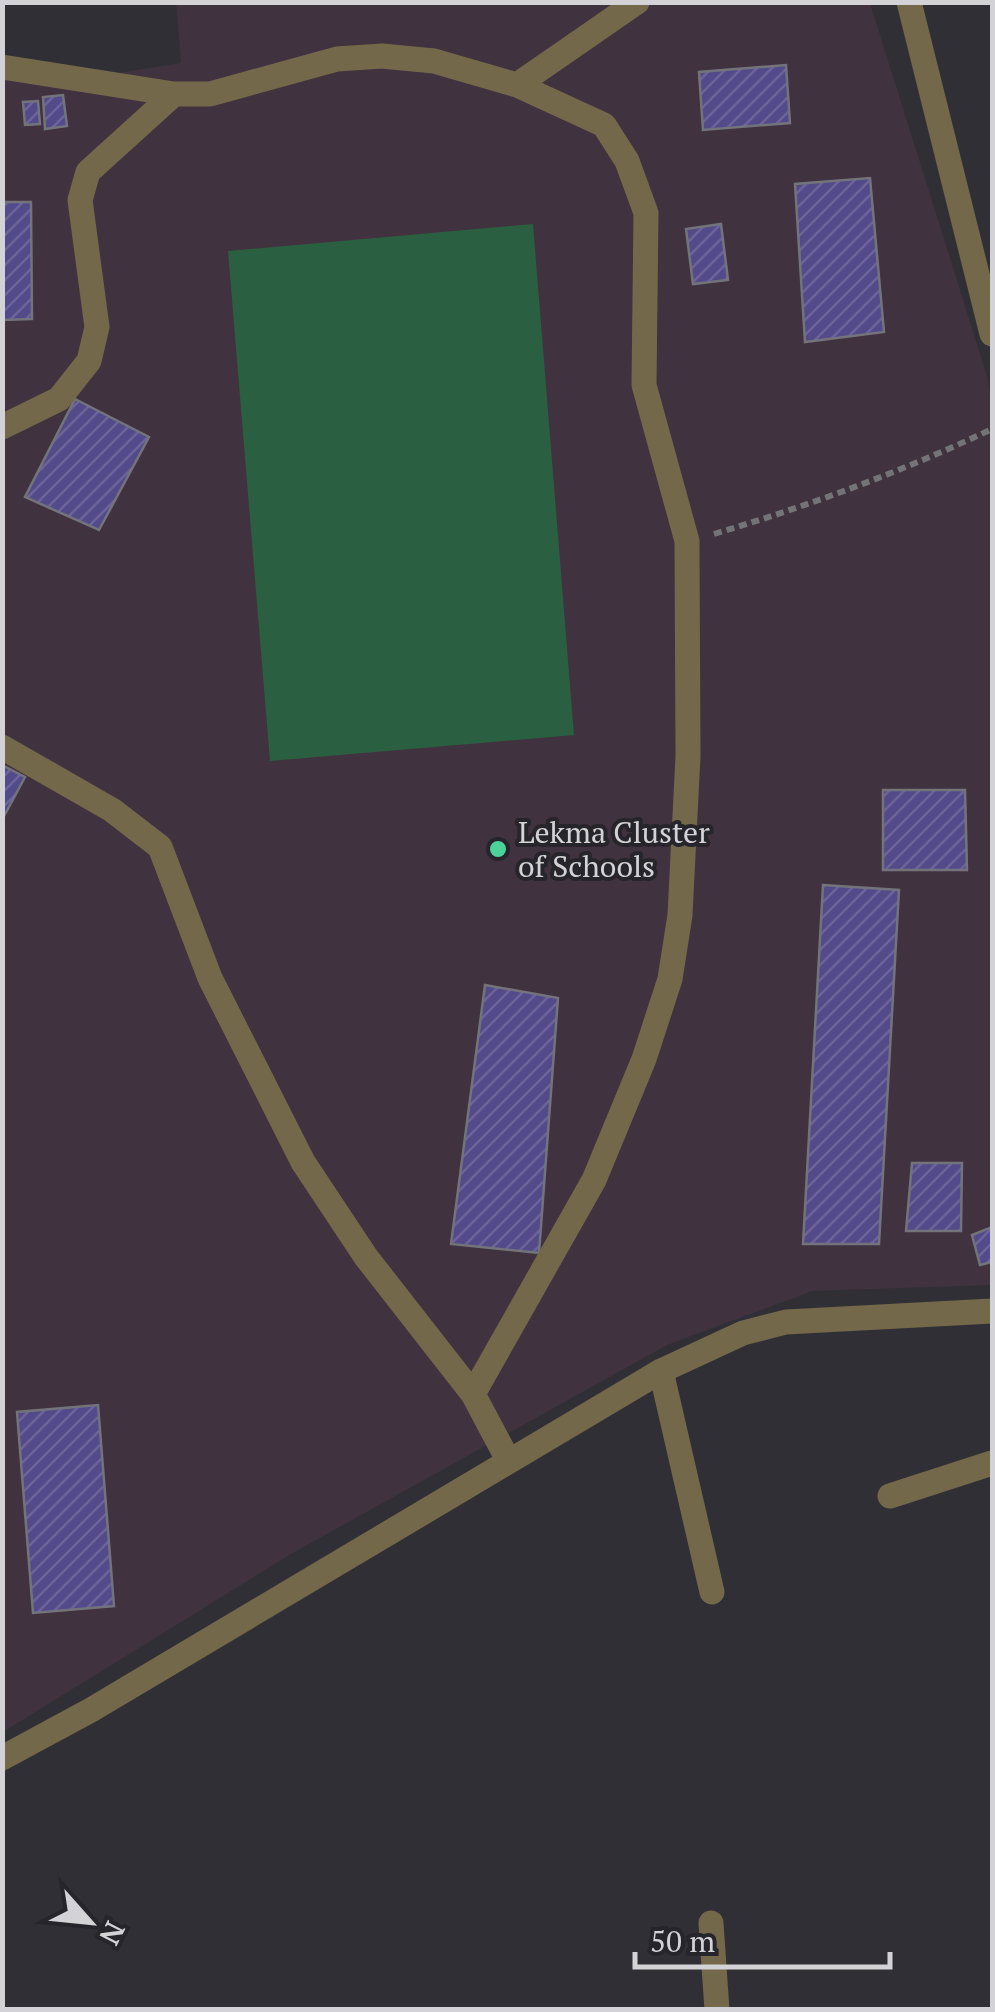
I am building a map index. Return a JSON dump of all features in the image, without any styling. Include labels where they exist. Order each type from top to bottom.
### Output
[{"type":"street","points":[[518,85],[637,2]]},
{"type":"street","points":[[909,2],[992,334]]},
{"type":"street","points":[[2,66],[174,94],[210,94],[296,68],[382,56],[434,60],[518,85],[604,125],[627,162],[646,213],[644,385],[687,542],[687,776],[680,915],[670,979],[644,1059],[594,1180],[473,1394]]},
{"type":"street","points":[[2,426],[59,399],[90,362],[97,328],[80,200],[84,184],[97,161],[174,94]]},
{"type":"street","points":[[2,747],[112,810],[160,847],[210,978],[303,1162],[366,1257],[473,1394],[508,1460]]},
{"type":"street","points":[[2,1758],[91,1710],[661,1372],[743,1333],[786,1322],[992,1311]]},
{"type":"street","points":[[661,1372],[712,1592]]},
{"type":"street","points":[[890,1496],[992,1462]]},
{"type":"street","points":[[711,1923],[717,2010]]},
{"type":"path","points":[[687,542],[829,500],[992,428]]},
{"type":"shaded area","name":"Lekma Cluster of Schools","points":[[176,3],[870,3],[988,379],[992,412],[992,1285],[813,1291],[667,1345],[291,1554],[3,1732],[3,73],[98,76],[181,63]]},
{"type":"green space","points":[[533,224],[574,735],[270,761],[228,251]]},
{"type":"building","points":[[786,65],[790,123],[703,130],[699,72]]},
{"type":"building","points":[[63,95],[67,126],[45,129],[43,97]]},
{"type":"building","points":[[38,101],[40,124],[25,125],[23,102]]},
{"type":"building","points":[[870,178],[884,332],[805,342],[795,184]]},
{"type":"building","points":[[2,202],[31,202],[32,319],[2,320]]},
{"type":"building","points":[[721,224],[728,280],[693,284],[686,229]]},
{"type":"building","points":[[75,399],[149,437],[99,530],[25,497]]},
{"type":"building","points":[[2,765],[25,777],[2,820]]},
{"type":"building","points":[[883,790],[965,790],[967,870],[883,870]]},
{"type":"building","points":[[823,885],[899,890],[879,1244],[803,1244]]},
{"type":"building","points":[[485,985],[558,998],[539,1253],[451,1244]]},
{"type":"building","points":[[912,1163],[962,1163],[961,1231],[906,1231]]},
{"type":"building","points":[[992,1227],[992,1262],[980,1265],[972,1235]]},
{"type":"building","points":[[98,1405],[114,1606],[33,1613],[17,1412]]},
{"type":"place","name":"Lekma Cluster of Schools","points":[[498,849]]}]
